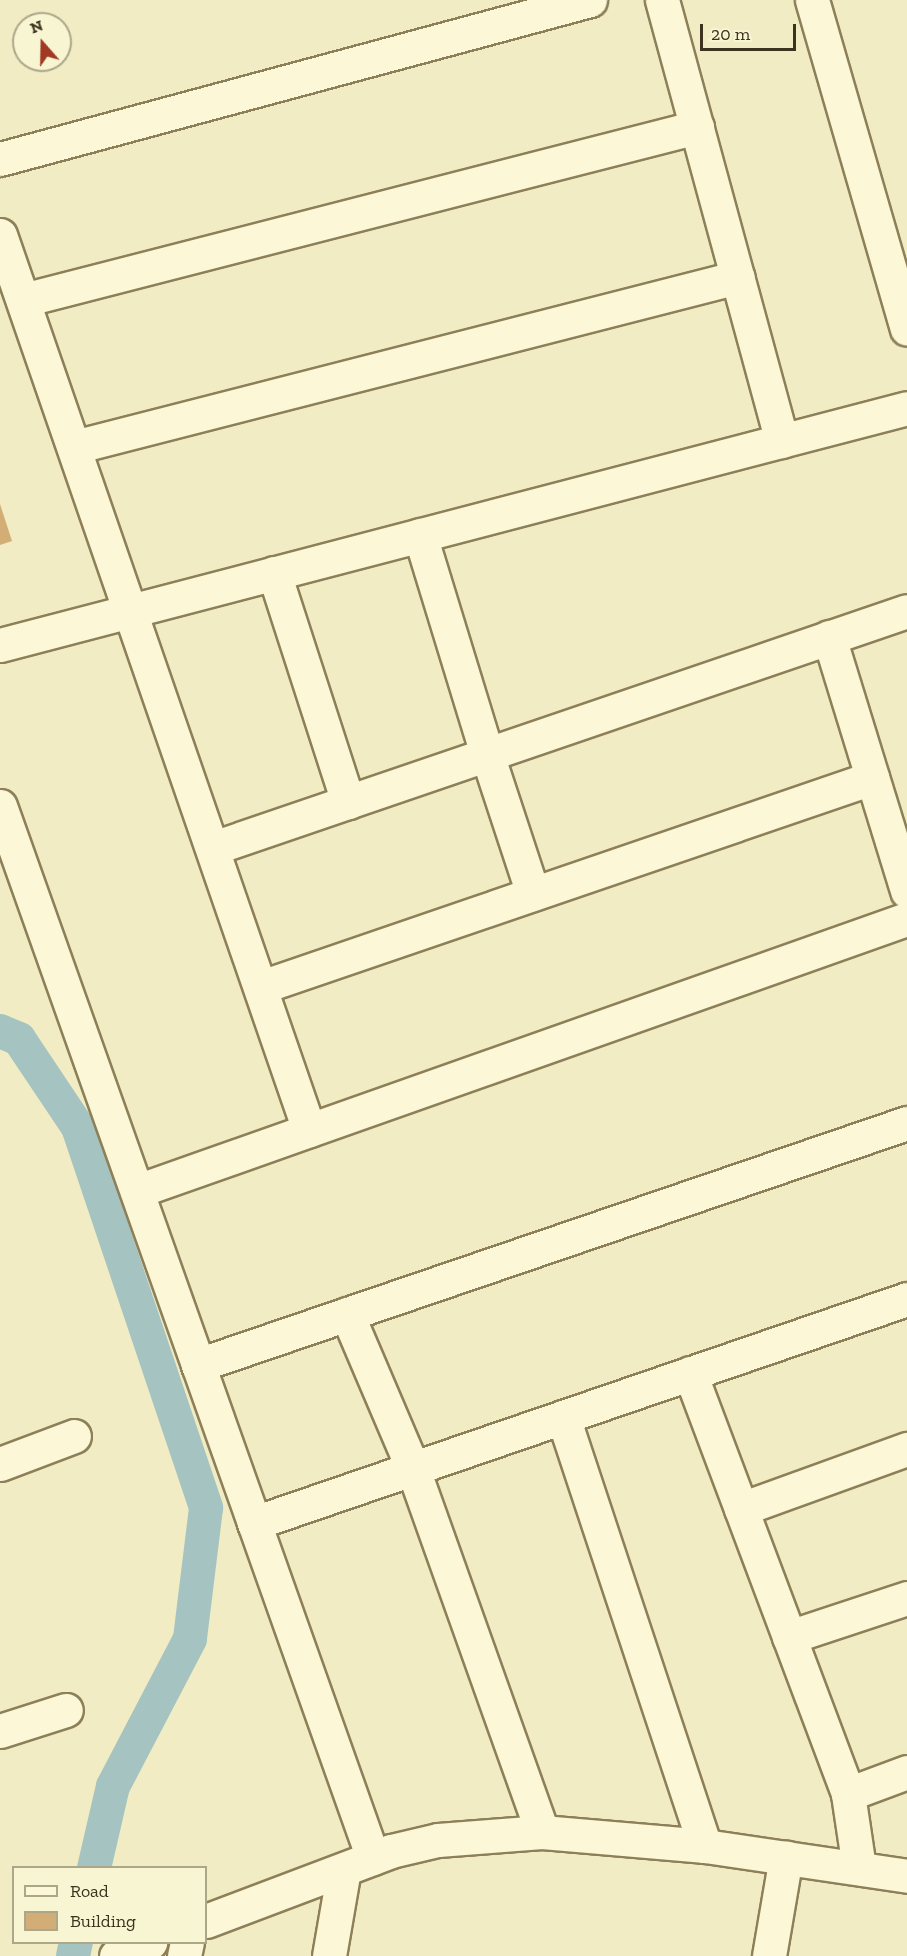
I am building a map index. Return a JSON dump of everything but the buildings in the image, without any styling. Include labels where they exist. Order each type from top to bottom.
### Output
[{"type":"street","points":[[0,159],[590,0]]},
{"type":"street","points":[[662,0],[782,441]]},
{"type":"street","points":[[812,0],[907,329]]},
{"type":"street","points":[[23,300],[697,128]]},
{"type":"street","points":[[0,235],[132,610],[309,1130]]},
{"type":"street","points":[[74,447],[738,277]]},
{"type":"street","points":[[0,645],[907,408]]},
{"type":"street","points":[[420,535],[487,754],[533,894]]},
{"type":"street","points":[[274,573],[348,802]]},
{"type":"street","points":[[213,848],[907,611]]},
{"type":"street","points":[[829,637],[907,891]]},
{"type":"street","points":[[261,987],[872,778]]},
{"type":"street","points":[[0,806],[254,1523],[358,1863],[329,1956]]},
{"type":"street","points":[[137,1191],[907,919]]},
{"type":"street","points":[[198,1365],[907,1123]]},
{"type":"street","points":[[254,1523],[907,1299]]},
{"type":"street","points":[[347,1314],[413,1469],[542,1832]]},
{"type":"street","points":[[690,1373],[848,1794],[859,1868]]},
{"type":"street","points":[[563,1418],[705,1846]]},
{"type":"street","points":[[0,1464],[74,1436]]},
{"type":"street","points":[[741,1509],[907,1449]]},
{"type":"street","points":[[789,1637],[907,1598]]},
{"type":"street","points":[[0,1731],[66,1710]]},
{"type":"street","points":[[848,1794],[907,1772]]},
{"type":"street","points":[[207,1921],[358,1863],[438,1840],[542,1832],[705,1846],[907,1876]]},
{"type":"street","points":[[769,1956],[786,1857]]},
{"type":"street","points":[[116,1956],[145,1944]]},
{"type":"waterway","points":[[0,1031],[19,1039],[78,1127],[206,1508],[190,1639],[113,1786],[94,1866]]},
{"type":"waterway","points":[[73,1956],[76,1944]]}]
